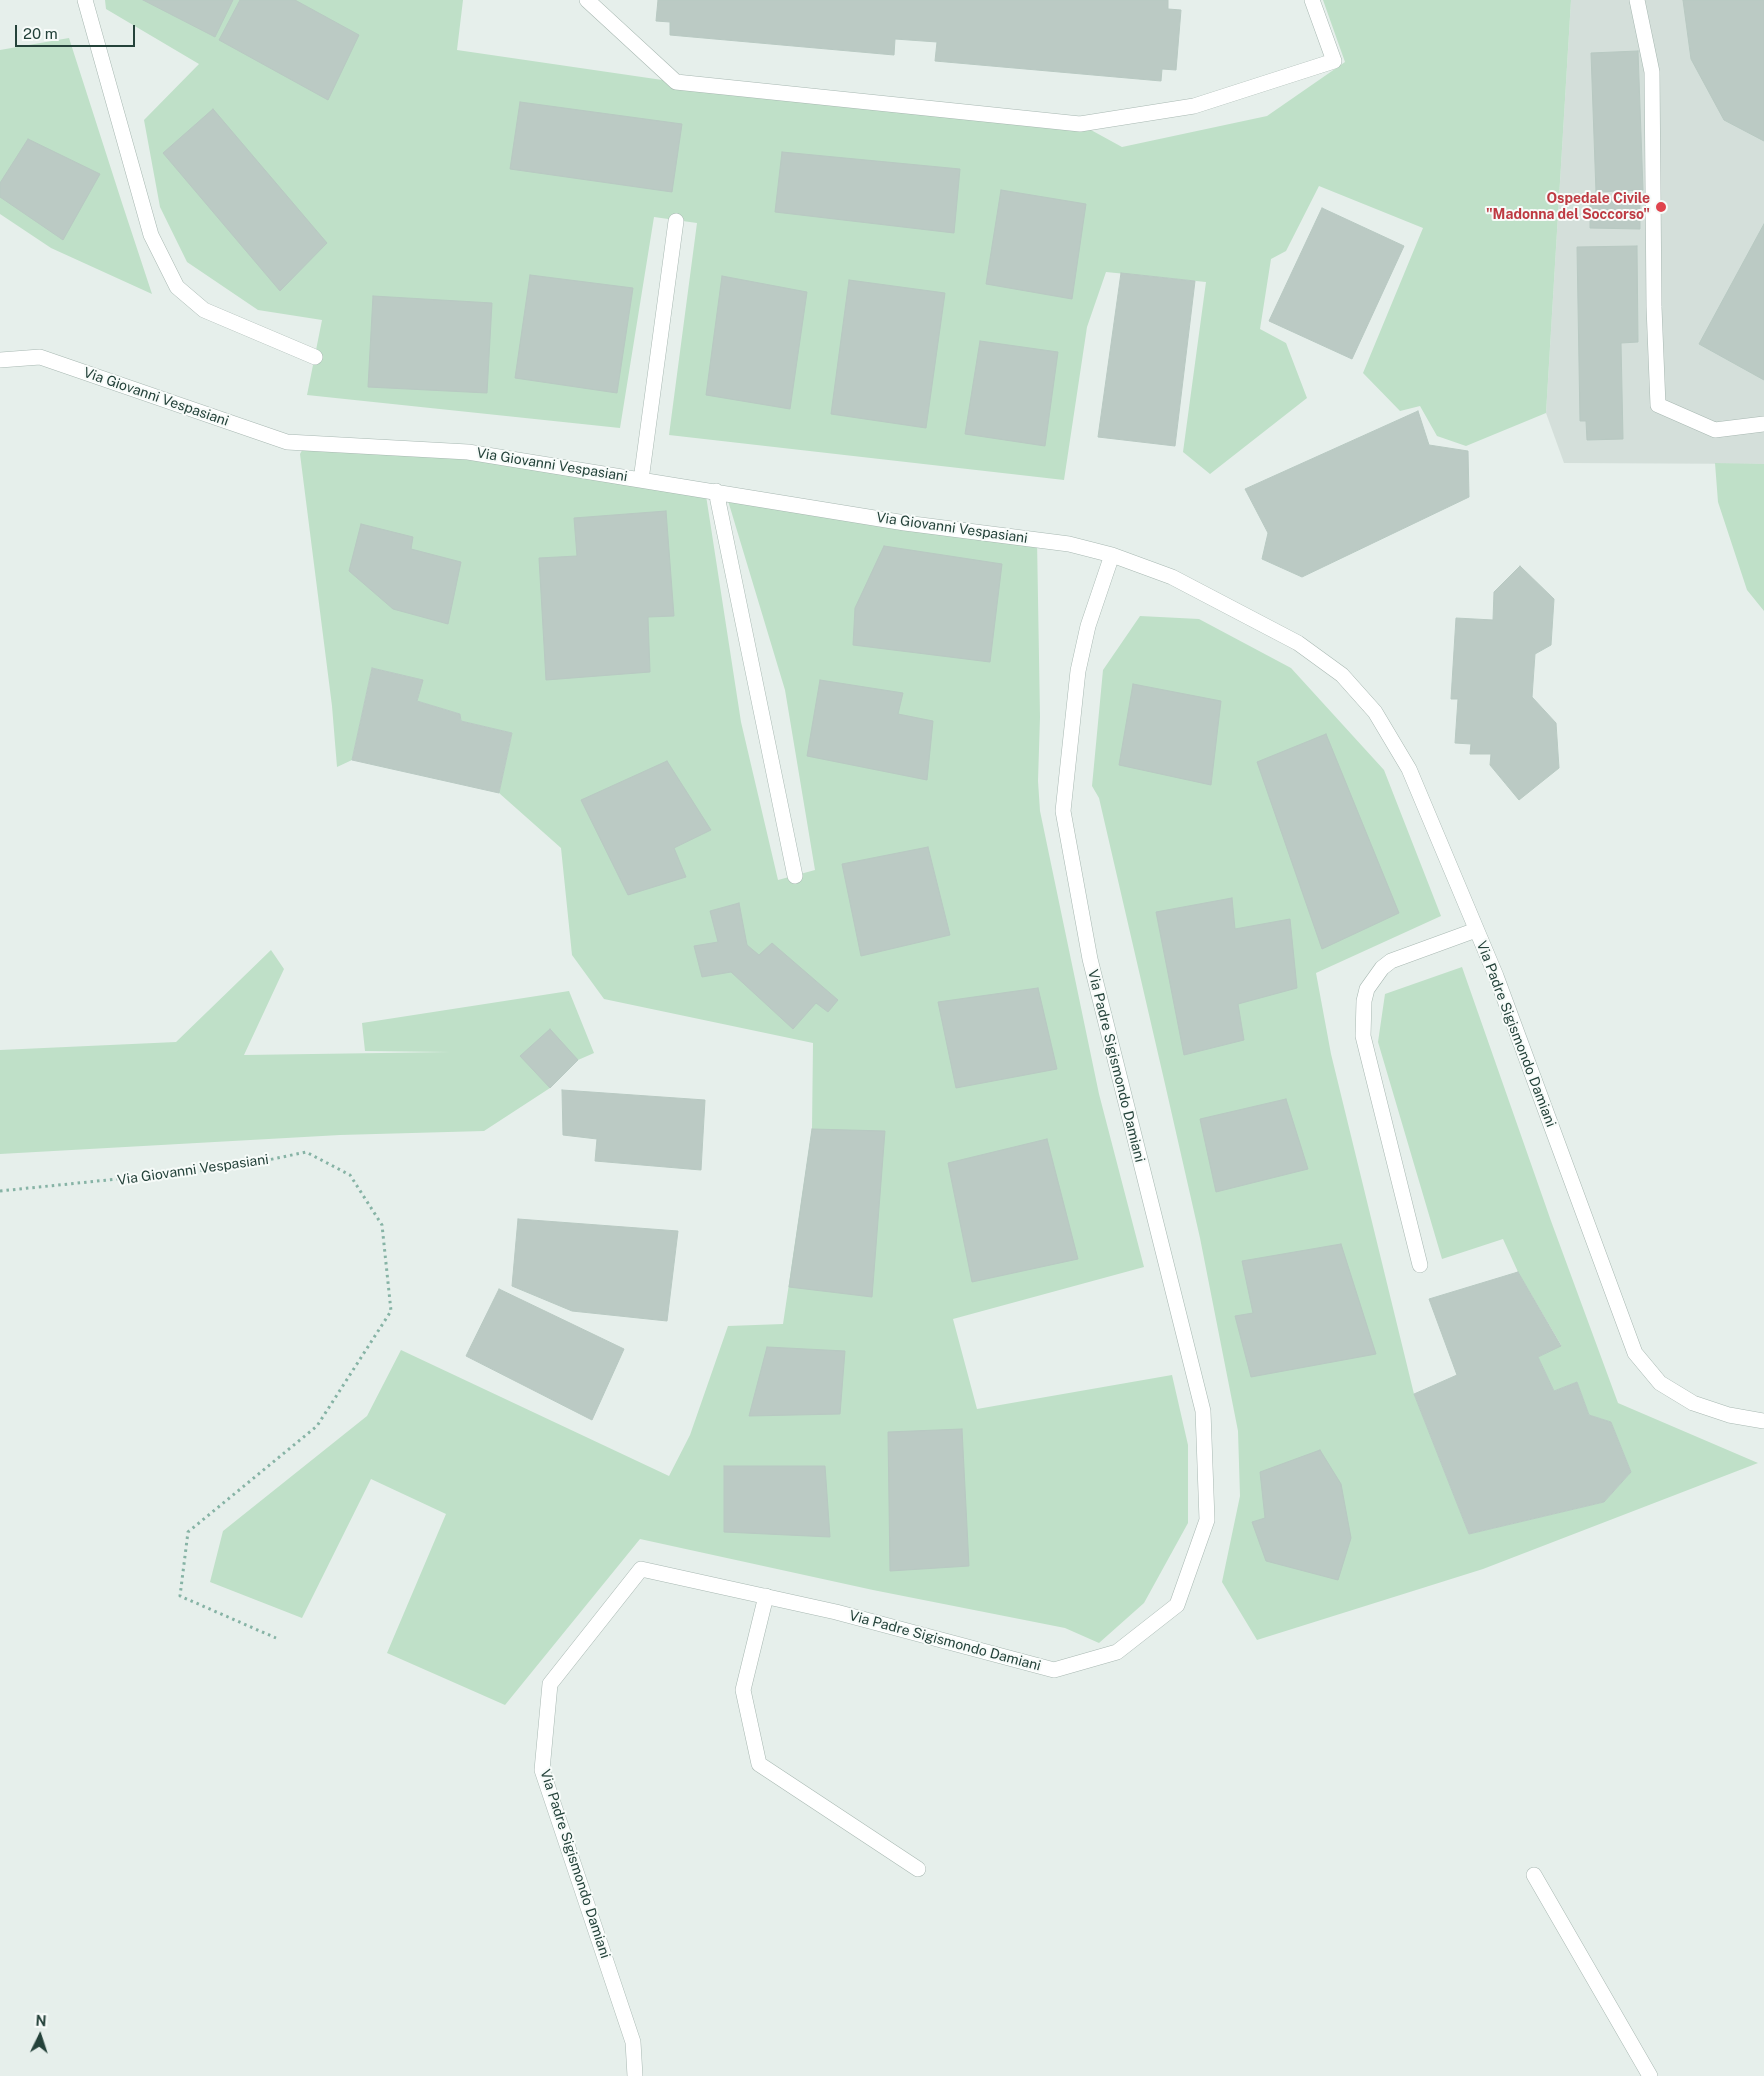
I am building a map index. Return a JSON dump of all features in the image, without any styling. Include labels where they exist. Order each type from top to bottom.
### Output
[{"type":"street","points":[[85,0],[151,235],[177,287],[204,310],[314,357]]},
{"type":"street","points":[[587,0],[676,82],[1080,124],[1194,106],[1334,61],[1312,0]]},
{"type":"street","points":[[1637,0],[1652,72],[1654,307],[1658,405],[1715,430],[1764,424]]},
{"type":"street","points":[[641,480],[676,221]]},
{"type":"street","name":"Via Giovanni Vespasiani","points":[[0,360],[40,357],[287,442],[468,452],[905,523],[1070,544],[1112,555]]},
{"type":"street","points":[[716,491],[795,876]]},
{"type":"street","name":"Via Padre Sigismondo Damiani","points":[[635,2076],[633,2042],[542,1770],[550,1684],[641,1569],[836,1612],[1054,1670],[1117,1652],[1177,1605],[1206,1520],[1203,1411],[1090,960],[1063,810],[1078,671],[1088,626],[1112,555],[1172,577],[1283,634],[1328,663],[1353,686],[1375,712],[1402,754],[1519,1034],[1635,1353],[1660,1383],[1693,1403],[1729,1415],[1764,1421]]},
{"type":"street","points":[[1420,1265],[1363,1036],[1364,1001],[1367,989],[1382,968],[1391,961],[1476,930]]},
{"type":"street","points":[[766,1596],[743,1690],[759,1764],[918,1869]]},
{"type":"street","points":[[1534,1876],[1650,2076]]},
{"type":"path","name":"Via Giovanni Vespasiani","points":[[0,1191],[235,1167],[306,1152],[350,1175],[382,1226],[391,1311],[317,1426],[188,1532],[180,1596],[276,1638]]},
{"type":"shaded area","name":"Ospedale Civile \"Madonna del Soccorso\"","points":[[1571,0],[1764,0],[1764,464],[1564,463],[1546,413]]},
{"type":"green space","points":[[105,0],[463,0],[457,50],[676,82],[1080,124],[1122,147],[1267,116],[1345,62],[1323,0],[1571,0],[1546,413],[1466,446],[1437,436],[1420,406],[1400,411],[1363,373],[1423,228],[1319,186],[1286,251],[1271,259],[1260,329],[1286,343],[1307,398],[1210,474],[1183,452],[1206,282],[1106,272],[1087,327],[1064,480],[669,435],[697,223],[654,217],[620,428],[307,395],[322,320],[258,310],[187,262],[160,207],[144,120],[199,64],[106,9]]},
{"type":"green space","points":[[69,38],[152,294],[51,248],[0,214],[0,50]]},
{"type":"green space","points":[[306,443],[468,452],[705,489],[741,722],[778,880],[815,870],[785,690],[726,494],[1037,539],[1040,717],[1038,781],[1040,811],[1099,1094],[1144,1267],[953,1319],[977,1409],[1172,1375],[1188,1445],[1188,1523],[1144,1603],[1099,1643],[1065,1628],[873,1590],[640,1539],[505,1705],[387,1653],[446,1514],[371,1479],[302,1618],[210,1582],[223,1531],[367,1416],[401,1350],[669,1476],[690,1435],[728,1326],[783,1324],[812,1129],[813,1043],[604,999],[572,955],[561,848],[499,793],[512,733],[461,721],[460,714],[417,701],[422,680],[372,668],[352,760],[337,767],[332,706],[300,454]]},
{"type":"green space","points":[[1715,463],[1764,464],[1764,611],[1747,590],[1718,502]]},
{"type":"green space","points":[[1140,616],[1199,619],[1291,668],[1384,770],[1441,916],[1316,973],[1331,1054],[1414,1394],[1469,1534],[1604,1502],[1631,1472],[1611,1422],[1589,1415],[1577,1382],[1554,1391],[1538,1357],[1561,1345],[1518,1272],[1503,1239],[1442,1259],[1378,1042],[1385,994],[1462,967],[1551,1221],[1618,1403],[1758,1463],[1483,1569],[1257,1640],[1222,1582],[1240,1496],[1238,1431],[1200,1238],[1099,798],[1092,786],[1103,670]]},
{"type":"green space","points":[[271,950],[284,969],[244,1055],[450,1052],[365,1051],[362,1023],[569,991],[594,1053],[578,1060],[550,1088],[484,1131],[340,1135],[0,1154],[0,1050],[176,1042]]},
{"type":"building","points":[[143,0],[233,0],[215,37]]},
{"type":"building","points":[[240,0],[295,0],[359,35],[328,100],[219,40]]},
{"type":"building","points":[[658,0],[1168,0],[1168,9],[1181,10],[1176,70],[1162,69],[1161,81],[935,61],[937,42],[895,39],[894,55],[670,35],[670,22],[656,21]]},
{"type":"building","points":[[1683,0],[1764,0],[1764,141],[1724,120],[1691,59]]},
{"type":"building","points":[[1638,51],[1643,190],[1596,192],[1591,53]]},
{"type":"building","points":[[520,102],[682,124],[672,192],[510,169]]},
{"type":"building","points":[[213,109],[327,243],[280,291],[163,153]]},
{"type":"building","points":[[28,139],[100,174],[63,240],[0,197],[0,183]]},
{"type":"building","points":[[782,152],[960,169],[954,233],[775,212]]},
{"type":"building","points":[[1001,190],[1086,204],[1072,299],[986,284]]},
{"type":"building","points":[[1590,197],[1640,198],[1640,229],[1590,228]]},
{"type":"building","points":[[1322,208],[1404,246],[1352,359],[1269,321]]},
{"type":"building","points":[[1764,224],[1764,380],[1699,344]]},
{"type":"building","points":[[1637,246],[1638,342],[1621,343],[1623,439],[1587,440],[1586,421],[1580,421],[1577,247]]},
{"type":"building","points":[[1121,273],[1195,281],[1175,446],[1098,437]]},
{"type":"building","points":[[530,275],[633,288],[617,393],[515,378]]},
{"type":"building","points":[[722,276],[807,292],[790,409],[706,395]]},
{"type":"building","points":[[849,280],[945,293],[926,428],[831,414]]},
{"type":"building","points":[[373,296],[492,303],[487,393],[368,387]]},
{"type":"building","points":[[980,341],[1058,352],[1045,446],[965,434]]},
{"type":"building","points":[[1418,411],[1429,445],[1468,451],[1469,497],[1302,577],[1262,559],[1268,533],[1245,489]]},
{"type":"building","points":[[666,511],[674,616],[648,617],[650,672],[546,680],[539,558],[577,556],[574,518]]},
{"type":"building","points":[[361,524],[413,537],[411,549],[461,562],[448,624],[393,609],[349,571]]},
{"type":"building","points":[[884,546],[1002,564],[990,662],[853,645],[855,608]]},
{"type":"building","points":[[1520,566],[1554,599],[1551,645],[1535,654],[1532,697],[1556,723],[1559,768],[1519,800],[1490,765],[1491,754],[1470,754],[1471,744],[1455,743],[1458,699],[1451,699],[1456,618],[1493,620],[1494,592]]},
{"type":"building","points":[[372,668],[423,680],[417,701],[460,714],[461,721],[512,733],[499,793],[352,760]]},
{"type":"building","points":[[820,680],[903,693],[898,714],[933,721],[927,780],[807,756]]},
{"type":"building","points":[[1133,684],[1221,701],[1211,785],[1119,765]]},
{"type":"building","points":[[1326,734],[1399,913],[1322,949],[1257,762]]},
{"type":"building","points":[[667,761],[711,830],[674,848],[686,877],[628,895],[581,800]]},
{"type":"building","points":[[928,847],[950,935],[861,956],[842,864]]},
{"type":"building","points":[[1232,898],[1235,929],[1290,919],[1297,988],[1238,1004],[1244,1040],[1184,1055],[1156,912]]},
{"type":"building","points":[[739,903],[747,945],[759,955],[772,943],[838,1000],[828,1012],[816,1003],[793,1029],[731,972],[702,977],[694,946],[718,942],[710,911]]},
{"type":"building","points":[[1038,988],[1057,1069],[956,1088],[938,1002]]},
{"type":"building","points":[[550,1029],[578,1060],[550,1088],[520,1056]]},
{"type":"building","points":[[562,1090],[705,1100],[701,1170],[595,1161],[597,1139],[563,1135]]},
{"type":"building","points":[[1286,1099],[1308,1169],[1216,1192],[1200,1119]]},
{"type":"building","points":[[812,1129],[885,1131],[872,1297],[789,1287]]},
{"type":"building","points":[[1047,1139],[1078,1259],[972,1282],[948,1163]]},
{"type":"building","points":[[518,1219],[678,1231],[667,1321],[572,1311],[512,1286]]},
{"type":"building","points":[[1341,1244],[1376,1354],[1251,1377],[1235,1316],[1253,1313],[1242,1261]]},
{"type":"building","points":[[1518,1272],[1561,1346],[1538,1357],[1554,1391],[1577,1382],[1589,1415],[1611,1422],[1631,1472],[1604,1502],[1469,1534],[1414,1394],[1457,1375],[1429,1299]]},
{"type":"building","points":[[499,1289],[624,1349],[592,1420],[466,1356]]},
{"type":"building","points":[[767,1347],[845,1351],[840,1414],[749,1416]]},
{"type":"building","points":[[962,1429],[969,1566],[890,1571],[888,1432]]},
{"type":"building","points":[[1320,1450],[1341,1484],[1351,1538],[1338,1580],[1266,1561],[1252,1522],[1265,1518],[1260,1472]]},
{"type":"building","points":[[724,1466],[825,1466],[830,1537],[724,1532]]},
{"type":"place","name":"Ospedale Civile \"Madonna del Soccorso\"","points":[[1661,207]]}]
